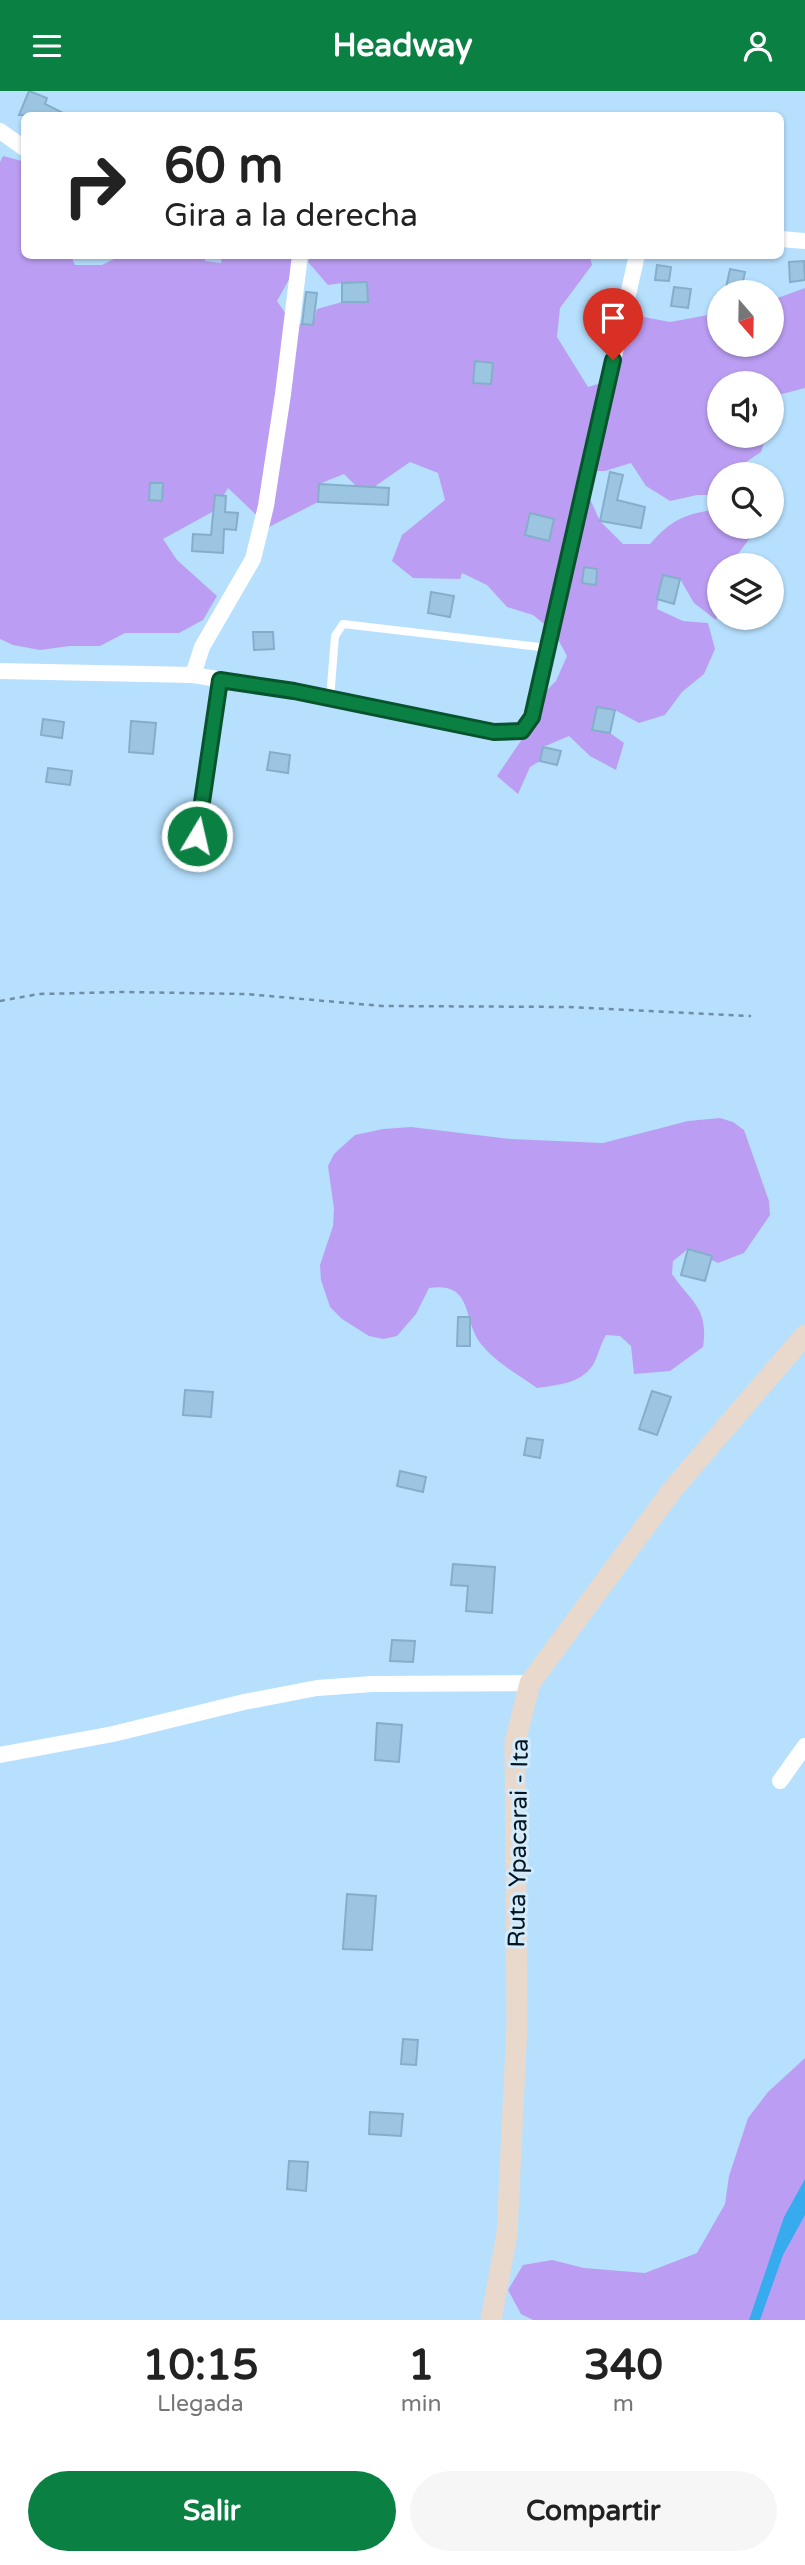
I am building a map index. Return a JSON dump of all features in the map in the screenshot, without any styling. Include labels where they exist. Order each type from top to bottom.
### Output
[{"type":"street","points":[[0,131],[21,146]]},
{"type":"street","points":[[784,239],[805,241]]},
{"type":"street","points":[[194,675],[202,647],[253,559],[266,506],[299,259]]},
{"type":"street","points":[[0,671],[194,675],[494,732],[522,731],[532,717],[636,259]]},
{"type":"street","points":[[197,836],[220,680]]},
{"type":"street","name":"Ruta Ypacarai - Ita","points":[[491,2320],[507,2234],[516,2039],[515,1742],[530,1683],[673,1489],[805,1335]]},
{"type":"street","points":[[0,1755],[113,1734],[244,1702],[317,1688],[530,1683]]},
{"type":"street","points":[[780,1781],[805,1746]]},
{"type":"lane","points":[[330,699],[335,636],[343,624],[548,647]]},
{"type":"path","points":[[0,1001],[39,994],[232,993],[382,1006],[569,1007],[751,1016]]},
{"type":"shaded area","points":[[3,156],[21,161],[21,259],[72,259],[75,265],[102,265],[114,259],[205,259],[221,263],[222,259],[295,259],[291,276],[277,301],[292,323],[312,325],[317,309],[342,302],[368,301],[367,296],[342,283],[328,285],[308,262],[310,259],[591,259],[592,265],[560,308],[557,337],[588,387],[614,379],[623,353],[612,327],[607,299],[632,292],[644,317],[670,322],[707,315],[707,357],[784,357],[784,296],[805,288],[805,388],[784,393],[784,371],[707,371],[707,448],[762,448],[761,452],[746,462],[707,462],[707,495],[670,501],[646,486],[631,463],[605,471],[595,471],[589,497],[600,521],[623,544],[650,544],[672,523],[707,511],[707,539],[749,539],[739,553],[707,553],[707,613],[694,603],[680,579],[663,575],[657,609],[683,621],[707,623],[715,649],[704,674],[682,692],[665,715],[639,723],[615,710],[597,707],[592,730],[610,733],[624,743],[616,770],[590,756],[569,736],[543,747],[540,761],[530,767],[518,794],[497,776],[529,729],[535,702],[556,681],[567,656],[554,632],[533,615],[507,607],[487,585],[462,573],[460,579],[413,578],[392,561],[402,535],[445,500],[438,473],[410,462],[364,494],[344,474],[319,484],[318,502],[269,527],[228,488],[214,511],[163,539],[177,560],[217,596],[203,620],[179,633],[125,633],[100,646],[40,650],[13,645],[0,639],[0,162]]},
{"type":"shaded area","points":[[720,1118],[733,1122],[744,1130],[769,1201],[770,1215],[744,1253],[718,1263],[688,1249],[673,1261],[672,1274],[697,1306],[704,1334],[703,1347],[670,1371],[634,1374],[631,1346],[620,1336],[606,1335],[595,1361],[585,1374],[570,1382],[537,1388],[487,1351],[475,1334],[465,1304],[453,1291],[429,1288],[416,1314],[397,1336],[383,1339],[369,1336],[342,1319],[330,1307],[321,1280],[320,1265],[333,1226],[334,1209],[328,1166],[334,1154],[355,1135],[411,1127],[511,1139],[603,1143],[688,1121]]},
{"type":"shaded area","points":[[805,2058],[805,2320],[533,2320],[521,2314],[508,2290],[523,2265],[552,2260],[584,2268],[645,2273],[697,2253],[725,2204],[729,2176],[748,2118],[768,2092]]},
{"type":"water","points":[[805,2179],[805,2215],[783,2255],[760,2320],[749,2320],[784,2217]]},
{"type":"building","points":[[29,91],[47,98],[45,104],[61,112],[21,112],[19,115]]},
{"type":"building","points":[[804,261],[805,280],[790,282],[789,262]]},
{"type":"building","points":[[657,265],[671,267],[669,281],[655,280]]},
{"type":"building","points":[[730,269],[745,272],[743,280],[728,280]]},
{"type":"building","points":[[367,282],[368,302],[342,302],[342,283]]},
{"type":"building","points":[[674,287],[691,289],[688,308],[671,306]]},
{"type":"building","points":[[306,292],[317,293],[313,325],[302,324]]},
{"type":"building","points":[[475,361],[493,363],[491,384],[473,383]]},
{"type":"building","points":[[610,472],[623,475],[617,500],[645,507],[641,528],[600,521]]},
{"type":"building","points":[[150,483],[163,483],[162,501],[149,500]]},
{"type":"building","points":[[319,484],[389,488],[388,505],[318,502]]},
{"type":"building","points":[[215,495],[226,496],[225,512],[238,513],[236,530],[224,529],[223,553],[192,551],[193,534],[211,535]]},
{"type":"building","points":[[530,513],[554,519],[549,541],[525,535]]},
{"type":"building","points":[[584,567],[597,569],[596,585],[582,583]]},
{"type":"building","points":[[663,575],[680,579],[674,604],[657,599]]},
{"type":"building","points":[[431,592],[454,596],[450,617],[428,613]]},
{"type":"building","points":[[253,632],[273,632],[274,649],[254,650]]},
{"type":"building","points":[[597,707],[615,710],[610,733],[592,730]]},
{"type":"building","points":[[43,719],[64,722],[62,738],[41,735]]},
{"type":"building","points":[[131,721],[156,723],[153,754],[129,752]]},
{"type":"building","points":[[543,747],[561,751],[557,765],[540,761]]},
{"type":"building","points":[[270,752],[290,755],[288,773],[267,770]]},
{"type":"building","points":[[48,768],[72,771],[70,785],[46,782]]},
{"type":"building","points":[[688,1249],[712,1256],[705,1281],[681,1275]]},
{"type":"building","points":[[458,1317],[470,1317],[470,1346],[457,1346]]},
{"type":"building","points":[[185,1390],[213,1392],[211,1417],[183,1415]]},
{"type":"building","points":[[652,1391],[671,1397],[657,1435],[639,1429]]},
{"type":"building","points":[[527,1438],[543,1440],[540,1458],[524,1455]]},
{"type":"building","points":[[400,1471],[426,1477],[423,1492],[397,1486]]},
{"type":"building","points":[[453,1564],[495,1567],[492,1613],[466,1611],[468,1586],[451,1585]]},
{"type":"building","points":[[392,1640],[415,1641],[413,1662],[390,1661]]},
{"type":"building","points":[[377,1723],[402,1725],[399,1762],[375,1760]]},
{"type":"building","points":[[347,1894],[376,1896],[372,1950],[343,1949]]},
{"type":"building","points":[[403,2039],[418,2040],[416,2065],[401,2064]]},
{"type":"building","points":[[370,2112],[403,2114],[401,2136],[369,2134]]},
{"type":"building","points":[[289,2161],[308,2162],[306,2191],[287,2189]]},
{"type":"route","points":[[197,836],[220,680],[294,691],[494,732],[522,731],[532,717],[613,360]]}]
